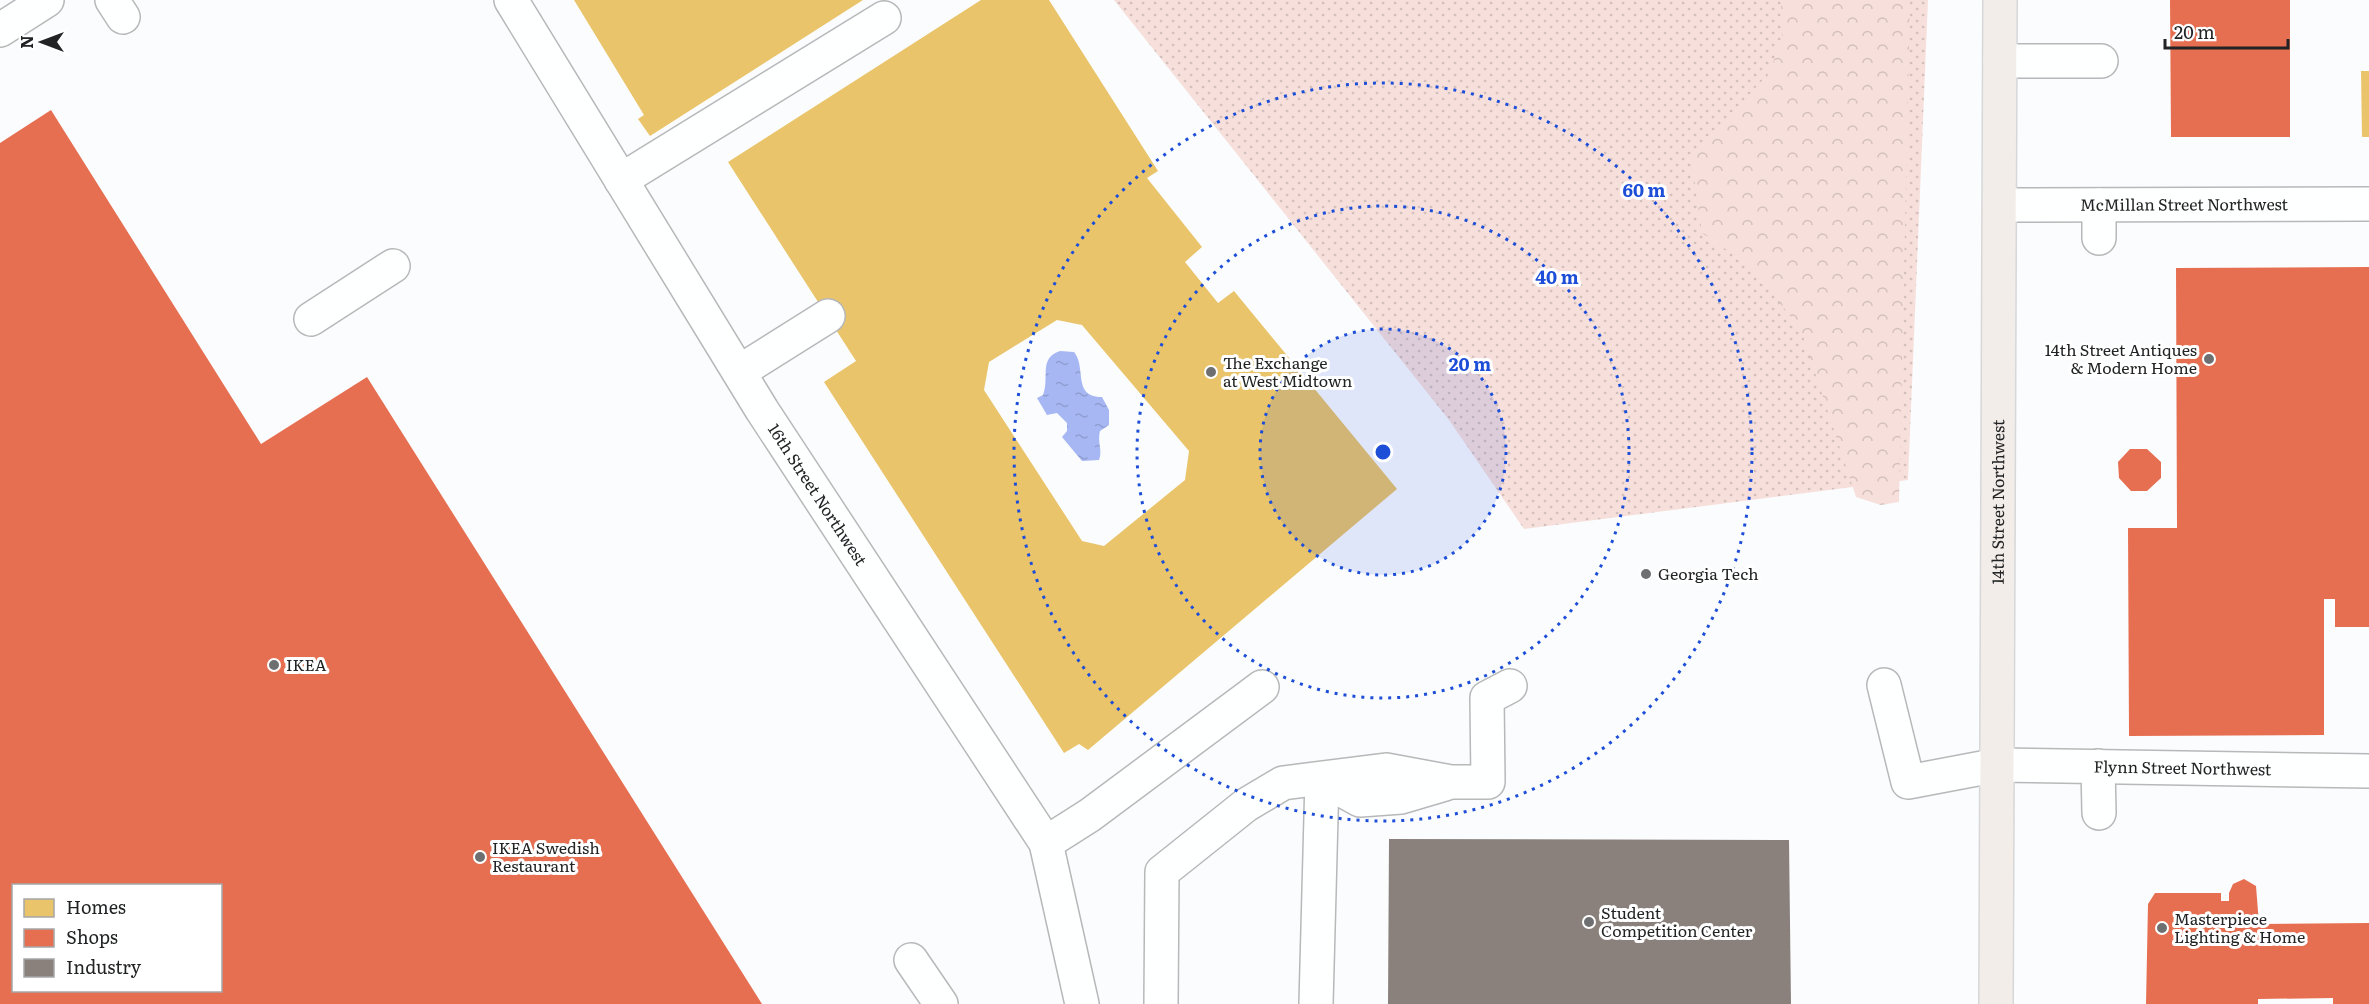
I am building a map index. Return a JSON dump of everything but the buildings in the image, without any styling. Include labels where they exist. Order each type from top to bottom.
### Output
[{"type":"main road","name":"14th Street Northwest","points":[[1996,1004],[2000,0]]},
{"type":"street","points":[[0,30],[47,0]]},
{"type":"street","name":"16th Street Northwest","points":[[511,0],[739,372],[1046,843],[1082,1004]]},
{"type":"street","points":[[621,180],[884,18]]},
{"type":"street","points":[[2000,61],[2101,61]]},
{"type":"street","name":"McMillan Street Northwest","points":[[2000,205],[2369,204]]},
{"type":"street","points":[[2099,205],[2099,238]]},
{"type":"street","points":[[311,319],[393,266]]},
{"type":"street","points":[[739,372],[828,316]]},
{"type":"street","name":"Flynn Street Northwest","points":[[1884,685],[1908,782],[1998,765],[2369,771]]},
{"type":"street","points":[[1161,1004],[1162,872],[1246,805],[1283,783],[1386,770],[1451,782],[1488,782],[1487,698],[1510,686]]},
{"type":"street","points":[[1046,843],[1090,815],[1262,687]]},
{"type":"street","points":[[2098,766],[2098,813]]},
{"type":"street","points":[[1316,1004],[1322,779]]},
{"type":"street","points":[[911,960],[941,1004]]},
{"type":"green space","points":[[1114,0],[1928,0],[1908,480],[1524,529],[1449,420]]},
{"type":"green space","points":[[1781,0],[1910,0],[1899,502],[1881,505],[1856,497],[1800,327],[1746,263],[1702,233],[1691,157],[1770,72],[1782,36]]},
{"type":"water","points":[[1060,351],[1074,352],[1080,366],[1083,387],[1093,396],[1102,397],[1109,410],[1109,425],[1100,431],[1099,460],[1082,461],[1062,437],[1067,431],[1067,423],[1057,413],[1047,415],[1037,398],[1043,395],[1045,389],[1049,358]]},
{"type":"place","name":"14th Street Antiques & Modern Home","points":[[2209,359]]},
{"type":"place","name":"The Exchange at West Midtown","points":[[1211,372]]},
{"type":"place","name":"Georgia Tech","points":[[1646,574]]},
{"type":"place","name":"IKEA","points":[[274,665]]},
{"type":"place","name":"IKEA Swedish Restaurant","points":[[480,857]]},
{"type":"place","name":"Student Competition Center","points":[[1589,922]]},
{"type":"place","name":"Masterpiece Lighting & Home","points":[[2162,928]]}]
